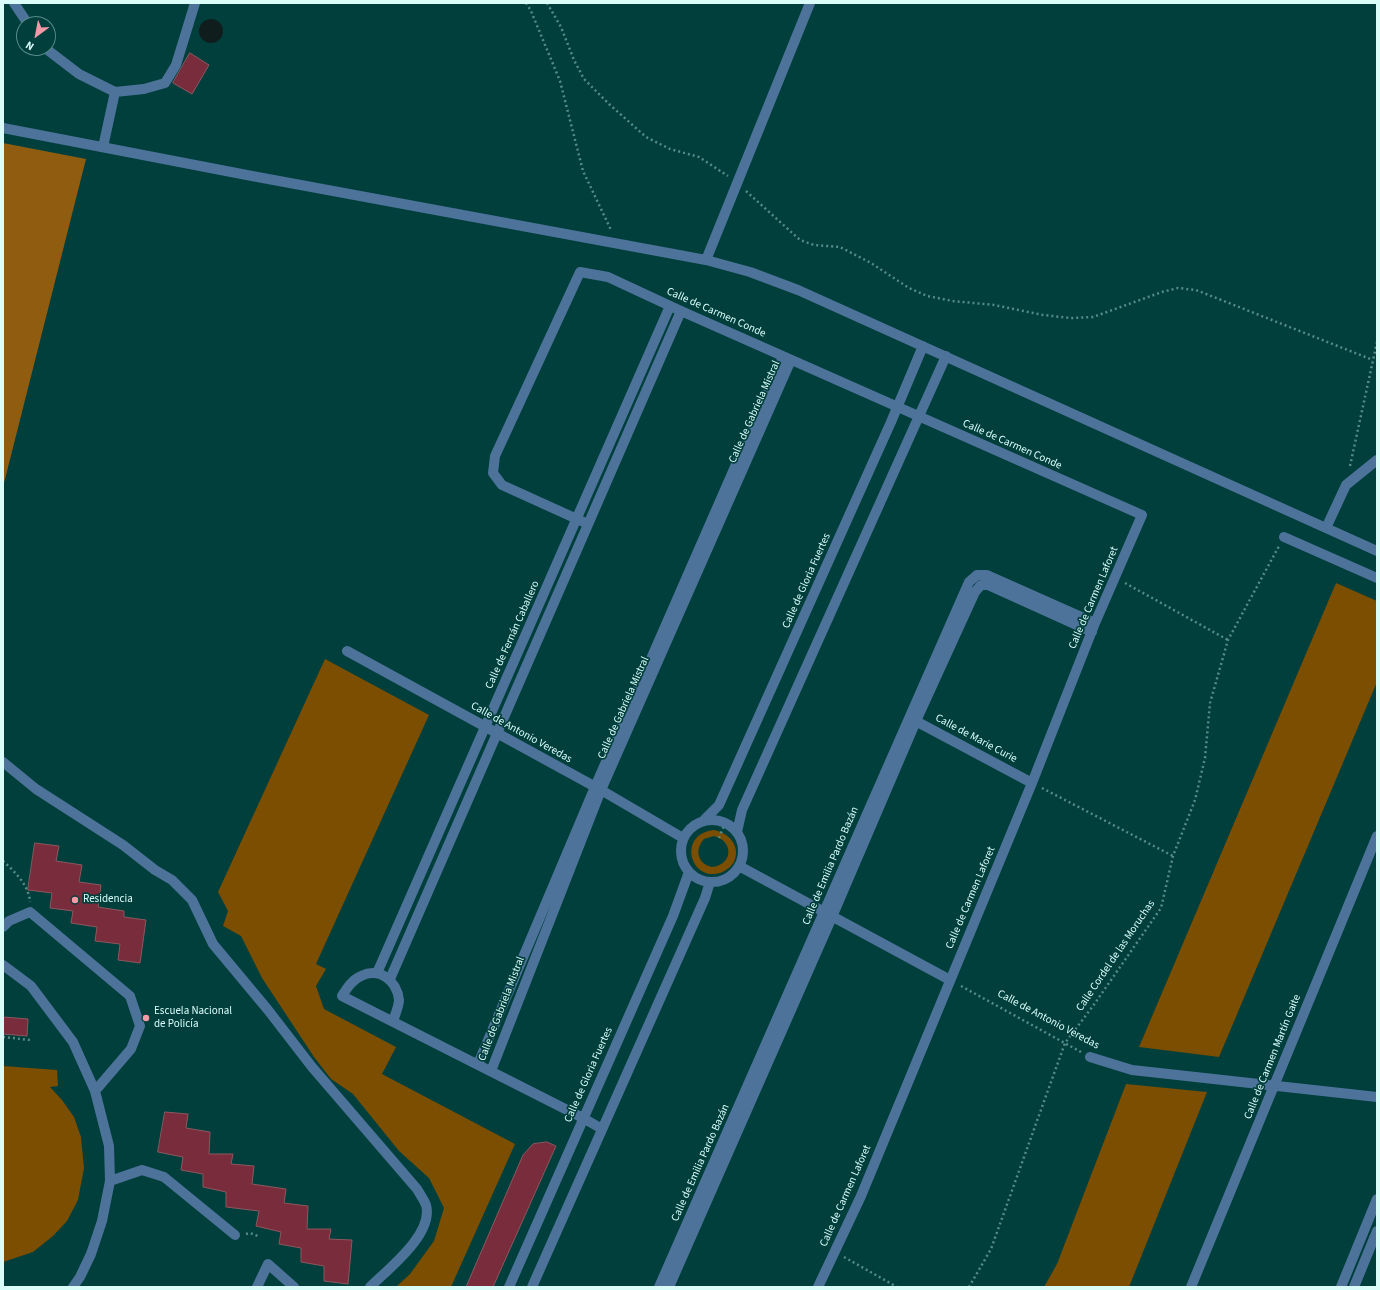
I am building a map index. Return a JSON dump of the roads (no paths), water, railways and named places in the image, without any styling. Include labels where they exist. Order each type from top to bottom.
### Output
[{"type":"street","points":[[14,3],[23,16]]},
{"type":"street","points":[[55,56],[78,74],[115,92],[144,89],[165,83],[176,66],[195,3]]},
{"type":"street","points":[[706,260],[810,3]]},
{"type":"street","points":[[103,147],[115,92]]},
{"type":"street","points":[[3,128],[706,260],[750,272],[798,290],[1377,551]]},
{"type":"street","name":"Calle de Carmen Conde","points":[[588,524],[502,485],[493,473],[495,456],[580,272],[608,277],[681,311],[1142,516]]},
{"type":"street","name":"Calle de Fernán Caballero","points":[[377,973],[670,306]]},
{"type":"street","points":[[390,979],[681,311]]},
{"type":"street","name":"Calle de Gloria Fuertes","points":[[704,820],[719,805],[897,407],[922,346]]},
{"type":"street","points":[[737,832],[742,810],[946,356]]},
{"type":"street","name":"Calle de Gabriela Mistral","points":[[478,1064],[787,358]]},
{"type":"street","points":[[1326,528],[1346,485],[1377,460]]},
{"type":"street","name":"Calle de Carmen Laforet","points":[[818,1287],[860,1196],[1032,783],[1094,627],[1142,516]]},
{"type":"street","points":[[1284,537],[1377,578]]},
{"type":"street","name":"Calle de Emilia Pardo Bazán","points":[[669,1287],[912,719],[975,592],[981,585],[988,585],[1094,627]]},
{"type":"street","name":"Calle de Antonio Veredas","points":[[347,651],[598,789],[683,838]]},
{"type":"street","name":"Calle de Marie Curie","points":[[912,719],[1032,783]]},
{"type":"street","points":[[3,762],[36,789],[123,845],[154,870],[172,880],[192,900],[213,944],[268,1010],[312,1067],[417,1189],[426,1206],[427,1220],[419,1236],[410,1248],[370,1287]]},
{"type":"street","name":"Calle de Gabriela Mistral","points":[[491,1071],[598,789]]},
{"type":"street","points":[[711,819],[726,822],[737,832],[742,840],[744,849],[743,858],[739,866],[734,873],[719,881],[710,882],[695,877],[689,872],[681,856],[683,838],[692,827],[704,820],[711,819]]},
{"type":"street","name":"Calle de Carmen Martín Gaite","points":[[1191,1287],[1377,836]]},
{"type":"street","points":[[739,866],[950,980]]},
{"type":"street","name":"Calle de Gloria Fuertes","points":[[509,1287],[673,916],[689,872]]},
{"type":"street","points":[[532,1287],[705,898],[710,882]]},
{"type":"street","points":[[3,927],[9,922],[30,912],[130,996],[140,1026],[131,1049],[95,1091]]},
{"type":"street","name":"Calle de Emilia Pardo Bazán","points":[[659,1287],[828,914]]},
{"type":"street","points":[[3,965],[31,986],[73,1042],[95,1091],[109,1146],[110,1181],[102,1221],[91,1254],[73,1287]]},
{"type":"street","points":[[393,1021],[399,1002],[396,989],[390,979],[377,973],[361,975],[348,985],[342,996],[478,1064],[602,1129]]},
{"type":"street","name":"Calle de Antonio Veredas","points":[[1090,1057],[1132,1070],[1377,1097]]},
{"type":"street","points":[[110,1181],[142,1170],[164,1177],[235,1235]]},
{"type":"street","points":[[1341,1287],[1377,1199]]},
{"type":"street","points":[[1354,1287],[1377,1231]]},
{"type":"street","points":[[257,1287],[268,1264],[294,1287]]},
{"type":"place","name":"Residencia","points":[[75,900]]},
{"type":"place","name":"Escuela Nacional de Policía","points":[[146,1018]]}]
